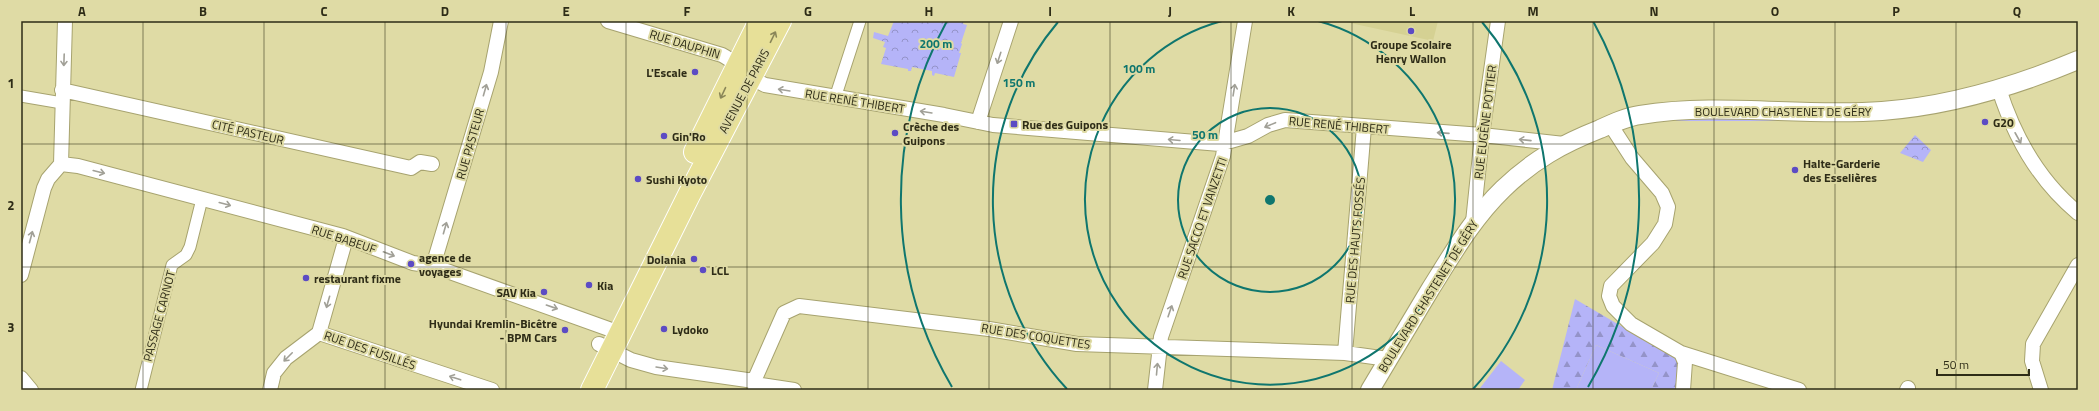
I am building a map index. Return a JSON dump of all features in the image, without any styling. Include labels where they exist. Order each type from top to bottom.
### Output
[{"type":"main road","name":"AVENUE DE PARIS","points":[[610,342],[692,188],[744,71],[760,21]]},
{"type":"main road","name":"AVENUE DE PARIS","points":[[744,71],[780,21]]},
{"type":"main road","points":[[578,390],[610,342]]},
{"type":"main road","points":[[592,390],[610,342]]},
{"type":"street","points":[[21,275],[44,188],[48,179],[61,164],[65,21]]},
{"type":"street","name":"RUE PASTEUR","points":[[433,266],[491,72],[501,21]]},
{"type":"street","name":"RUE DAUPHIN","points":[[608,21],[722,55],[744,71]]},
{"type":"street","points":[[835,98],[860,21]]},
{"type":"street","points":[[978,122],[1011,21]]},
{"type":"street","name":"RUE SACCO ET VANZETTI","points":[[1155,390],[1159,348],[1226,143],[1245,21]]},
{"type":"street","name":"RUE EUGÈNE POTTIER","points":[[1473,222],[1482,135],[1498,21]]},
{"type":"street","name":"BOULEVARD CHASTENET DE GÉRY","points":[[1370,390],[1473,222],[1502,190],[1518,176],[1564,144],[1610,124],[1639,115],[1681,111],[1735,109],[1838,113],[1881,111],[1924,106],[1998,89],[2046,74],[2078,60]]},
{"type":"street","name":"RUE RENÉ THIBERT","points":[[744,71],[760,83],[775,88],[978,122],[993,126],[1220,144],[1248,136],[1268,125],[1285,120],[1482,135],[1564,144]]},
{"type":"street","points":[[1998,89],[2011,125],[2034,164],[2050,185],[2078,213]]},
{"type":"street","points":[[21,96],[62,97]]},
{"type":"street","name":"CITÉ PASTEUR","points":[[62,97],[411,168],[420,162],[432,164]]},
{"type":"street","points":[[1610,124],[1632,158],[1662,193],[1668,207],[1665,224],[1653,243],[1611,286],[1609,296],[1613,306],[1631,324],[1681,353],[1799,390]]},
{"type":"street","name":"RUE DES HAUTS FOSSÉS","points":[[1345,353],[1364,127]]},
{"type":"street","name":"RUE BABEUF","points":[[61,164],[74,165],[203,198],[346,238],[413,263],[433,266],[610,342],[631,360],[656,367],[754,385],[794,390]]},
{"type":"street","name":"PASSAGE CARNOT","points":[[141,390],[172,265],[186,255],[190,248],[201,204]]},
{"type":"street","name":"RUE DES FUSILLÉS","points":[[346,238],[319,334],[492,390]]},
{"type":"street","points":[[2041,390],[2032,361],[2033,344],[2078,265]]},
{"type":"street","name":"RUE DES COQUETTES","points":[[754,385],[784,313],[799,306],[968,326],[1078,344],[1159,348],[1345,353],[1388,360]]},
{"type":"street","points":[[270,390],[274,373],[286,358],[319,334]]},
{"type":"street","points":[[1681,353],[1685,362],[1683,390]]},
{"type":"street","points":[[21,378],[31,390]]},
{"type":"shaded area","name":"Groupe Scolaire Henry Wallon","points":[[1341,21],[1438,21],[1433,41]]},
{"type":"green space","points":[[894,21],[964,21],[963,24],[967,25],[961,43],[959,53],[961,53],[954,77],[935,73],[934,76],[932,75],[932,71],[912,67],[911,71],[908,71],[908,69],[881,64],[886,48],[883,47],[885,42],[873,38],[874,32],[888,36]]},
{"type":"green space","points":[[1705,117],[1805,119],[1806,121],[1676,121],[1676,119]]},
{"type":"green space","points":[[1915,135],[1931,150],[1923,162],[1900,153]]},
{"type":"green space","points":[[1575,299],[1681,361],[1679,390],[1651,390],[1659,373],[1596,345],[1576,390],[1552,390]]},
{"type":"green space","points":[[1596,345],[1659,373],[1651,390],[1576,390]]},
{"type":"green space","points":[[1501,361],[1525,380],[1518,390],[1483,390],[1480,388]]},
{"type":"place","name":"Groupe Scolaire Henry Wallon","points":[[1411,31]]},
{"type":"place","name":"L'Escale","points":[[695,72]]},
{"type":"place","name":"G20","points":[[1985,122]]},
{"type":"place","name":"Rue des Guipons","points":[[1014,124]]},
{"type":"place","name":"Crèche des Guipons","points":[[895,133]]},
{"type":"place","name":"Gin'Ro","points":[[664,136]]},
{"type":"place","name":"Halte-Garderie des Esselières","points":[[1795,170]]},
{"type":"place","name":"Sushi Kyoto","points":[[638,179]]},
{"type":"place","name":"Dolania","points":[[694,259]]},
{"type":"place","name":"agence de voyages","points":[[411,264]]},
{"type":"place","name":"LCL","points":[[703,270]]},
{"type":"place","name":"restaurant fixme","points":[[306,278]]},
{"type":"place","name":"Kia","points":[[589,285]]},
{"type":"place","name":"SAV Kia","points":[[544,292]]},
{"type":"place","name":"Lydoko","points":[[664,329]]},
{"type":"place","name":"Hyundai Kremlin-Bicêtre - BPM Cars","points":[[565,330]]}]
